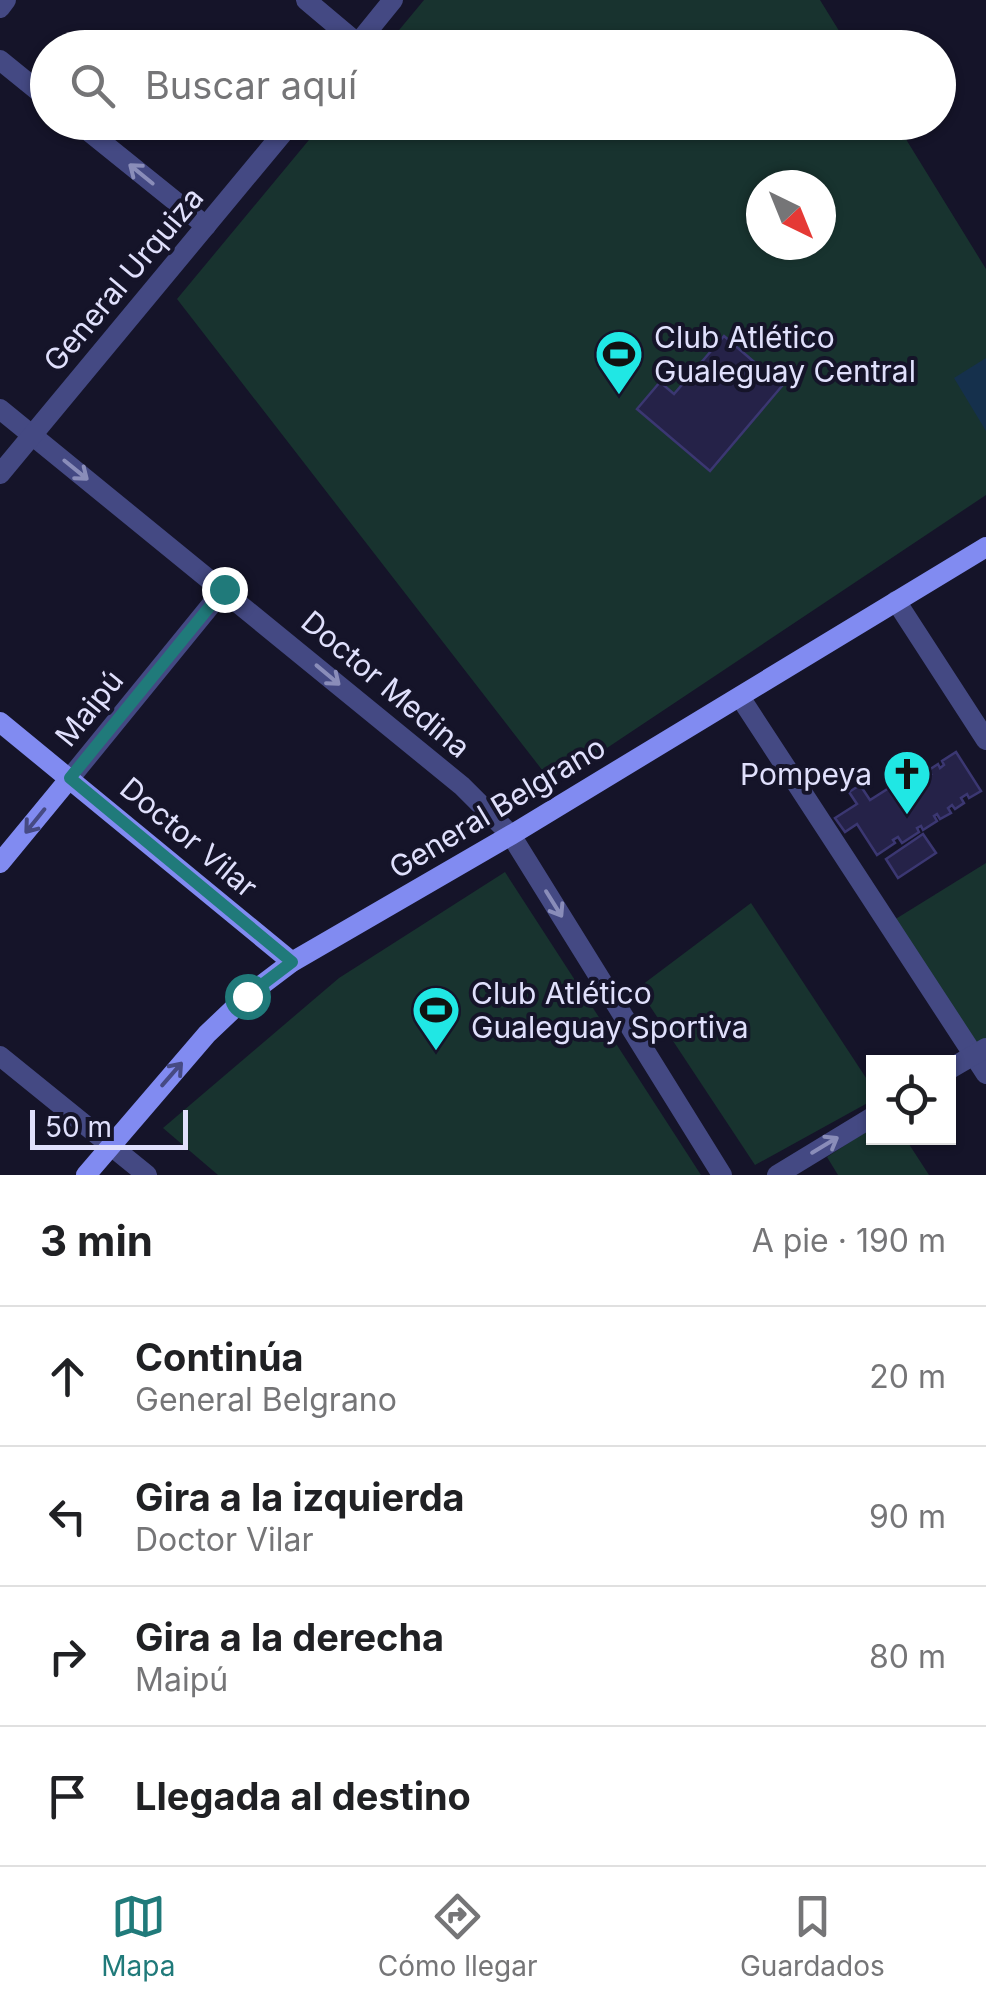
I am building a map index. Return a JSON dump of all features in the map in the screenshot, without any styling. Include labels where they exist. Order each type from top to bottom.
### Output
[{"type":"street","points":[[0,8],[6,0]]},
{"type":"street","points":[[306,0],[339,30]]},
{"type":"street","points":[[368,30],[393,0]]},
{"type":"street","points":[[0,60],[30,84]]},
{"type":"street","points":[[99,140],[206,226]]},
{"type":"street","name":"General Urquiza","points":[[0,474],[277,140]]},
{"type":"street","name":"Doctor Medina","points":[[0,409],[462,786],[511,834],[722,1175]]},
{"type":"street","name":"General Belgrano","points":[[86,1175],[207,1034],[247,996],[292,962],[986,547]]},
{"type":"street","name":"Maipú","points":[[0,864],[224,589]]},
{"type":"street","points":[[896,601],[986,740]]},
{"type":"street","points":[[740,697],[980,1051],[986,1074]]},
{"type":"street","name":"Doctor Vilar","points":[[0,722],[292,962]]},
{"type":"street","points":[[956,1065],[980,1051]]},
{"type":"street","points":[[0,1056],[147,1175]]},
{"type":"street","points":[[777,1175],[866,1121]]},
{"type":"green space","points":[[424,0],[820,0],[839,30],[399,30]]},
{"type":"green space","name":"Club Atlético Gualeguay Central","points":[[309,140],[906,140],[986,269],[986,495],[553,784],[177,299]]},
{"type":"green space","points":[[986,863],[986,1039],[973,1047],[894,920]]},
{"type":"green space","name":"Club Atlético Gualeguay Sportiva","points":[[505,872],[701,1175],[218,1175],[163,1128],[339,978]]},
{"type":"green space","points":[[751,903],[866,1078],[866,1104],[755,1165],[638,988]]},
{"type":"green space","points":[[866,1132],[866,1145],[910,1145],[929,1175],[838,1175],[827,1157]]},
{"type":"water","points":[[986,358],[986,431],[954,378]]},
{"type":"building","points":[[724,336],[782,386],[710,471],[637,409],[660,382],[674,394]]},
{"type":"building","points":[[956,752],[981,791],[969,798],[967,794],[961,798],[964,803],[955,809],[952,805],[948,808],[951,813],[940,819],[937,814],[937,821],[923,830],[921,826],[917,828],[919,832],[902,843],[898,837],[877,855],[857,824],[845,832],[835,818],[857,804],[849,792],[860,785],[870,800],[889,788],[894,797],[907,785],[915,785],[912,781],[931,774],[929,770],[938,764],[940,768],[944,765],[942,761]]},
{"type":"building","points":[[923,834],[936,853],[898,878],[886,859]]},
{"type":"place","name":"Club Atlético Gualeguay Central","points":[[619,396]]},
{"type":"place","name":"Pompeya","points":[[907,816]]},
{"type":"place","name":"Club Atlético Gualeguay Sportiva","points":[[436,1052]]},
{"type":"route","points":[[224,589],[70,778],[292,962],[247,996]]}]
